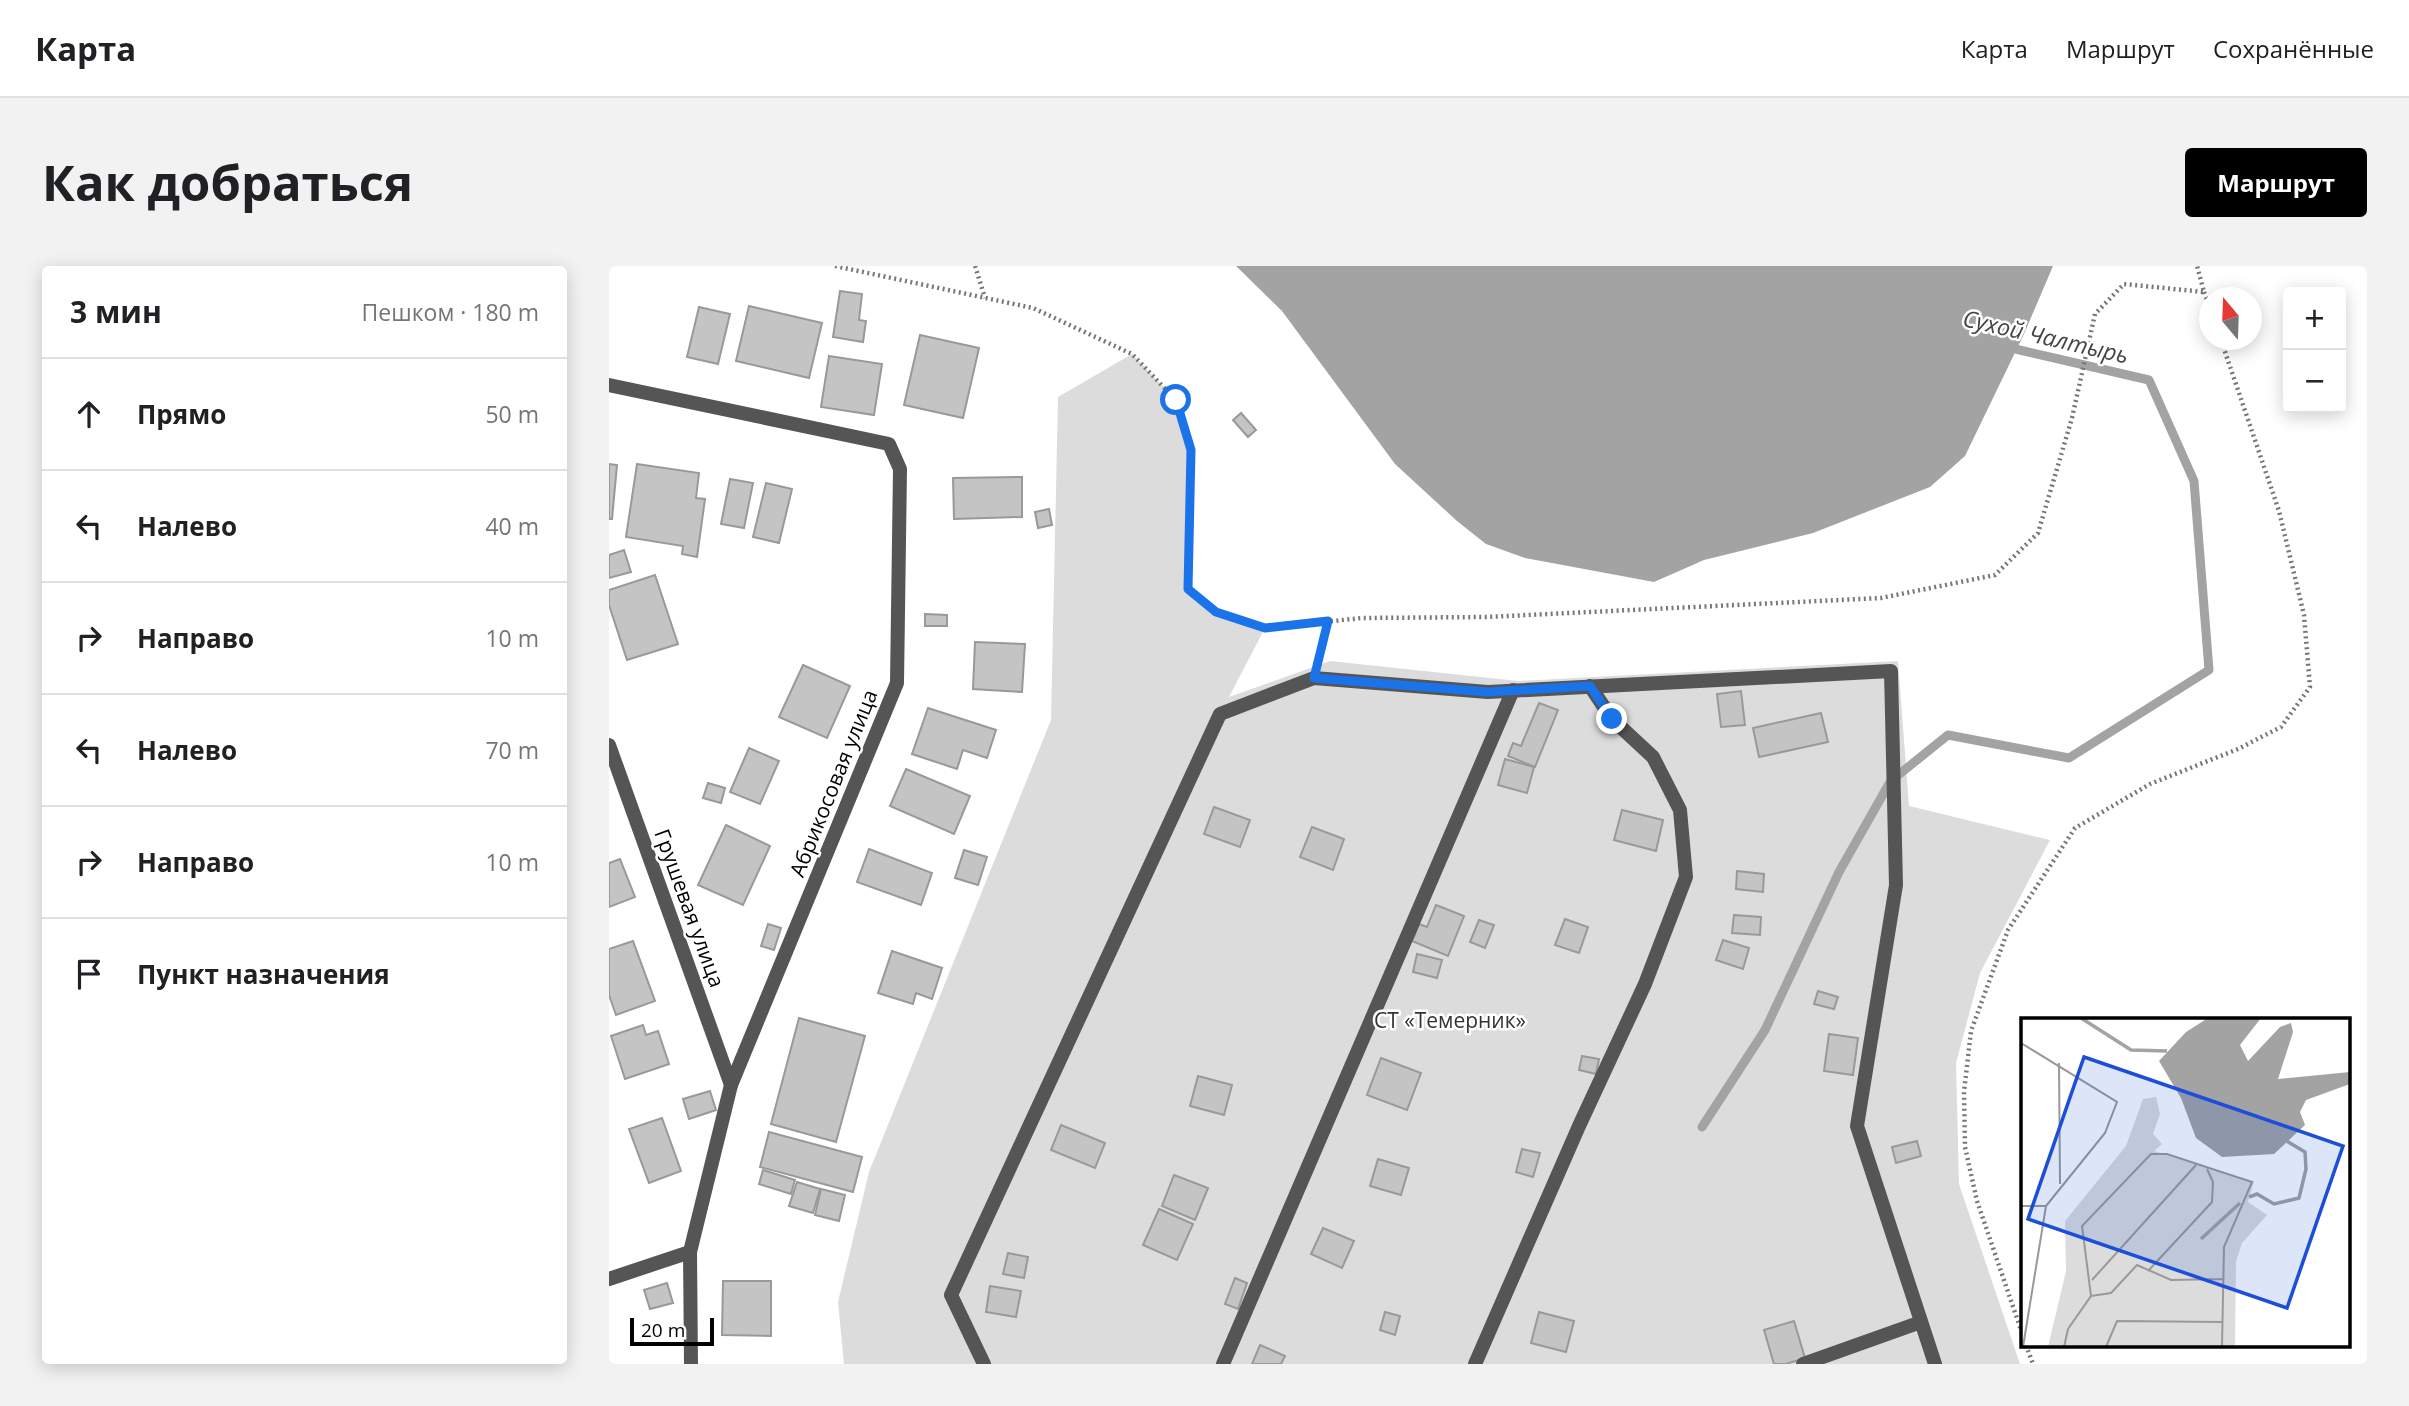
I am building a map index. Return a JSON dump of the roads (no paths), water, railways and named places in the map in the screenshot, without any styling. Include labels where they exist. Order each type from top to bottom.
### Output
[{"type":"street","name":"Абрикосовая улица","points":[[609,385],[889,444],[900,469],[897,684],[731,1085],[690,1252],[691,1364]]},
{"type":"street","points":[[984,1364],[950,1295],[1220,714],[1314,678],[1488,692],[1891,671],[1896,885],[1857,1126],[1935,1364]]},
{"type":"street","points":[[1475,1364],[1573,1139],[1645,984],[1686,877],[1680,810],[1653,757],[1612,719],[1590,686]]},
{"type":"street","points":[[1223,1364],[1513,690]]},
{"type":"street","name":"Грушевая улица","points":[[609,744],[731,1085]]},
{"type":"street","points":[[609,1279],[690,1252]]},
{"type":"street","points":[[1803,1364],[1921,1322]]},
{"type":"waterway","name":"Сухой Чалтырь","points":[[1897,776],[1948,735],[2069,758],[2209,670],[2194,481],[2149,380],[2007,347]]},
{"type":"waterway","points":[[1702,1127],[1765,1030],[1839,872],[1890,782]]},
{"type":"park label","name":"СТ «Темерник»","points":[[1450,1020]]}]
